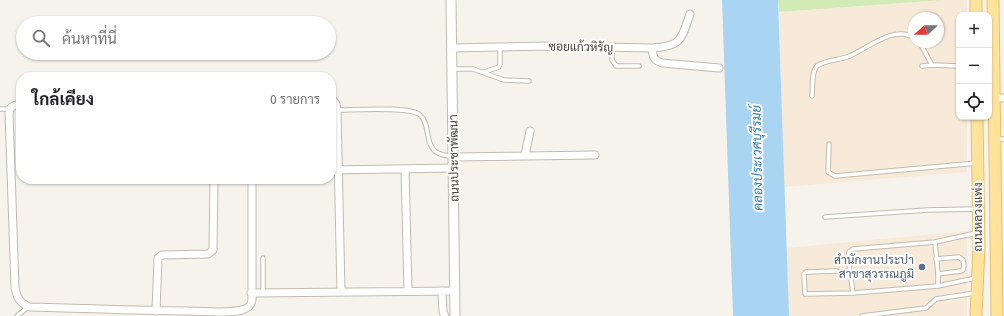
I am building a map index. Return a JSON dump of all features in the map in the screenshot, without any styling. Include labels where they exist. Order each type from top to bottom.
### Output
[{"type":"main road","points":[[976,0],[976,12]]},
{"type":"main road","name":"ถนนหลวงแพ่ง","points":[[993,0],[999,98],[1000,294],[997,316]]},
{"type":"main road","name":"ถนนหลวงแพ่ง","points":[[976,316],[979,247],[977,120]]},
{"type":"main road","points":[[979,247],[983,316]]},
{"type":"street","name":"ถนนประชาพัฒนา","points":[[451,0],[455,316]]},
{"type":"street","name":"ซอยแก้วหิรัญ","points":[[452,48],[667,47],[676,44],[683,34],[690,14]]},
{"type":"street","points":[[652,48],[653,58],[655,61],[662,63],[719,68]]},
{"type":"street","points":[[336,104],[338,110],[341,291]]},
{"type":"street","points":[[16,105],[10,109],[15,287],[16,297],[19,301],[29,307],[156,311],[242,310],[248,308],[251,305],[252,184]]},
{"type":"street","points":[[525,155],[530,131]]},
{"type":"street","points":[[454,157],[595,155]]},
{"type":"street","points":[[339,170],[454,168]]},
{"type":"street","points":[[405,169],[408,291]]},
{"type":"street","points":[[156,311],[159,256],[208,254],[213,250],[214,184]]},
{"type":"street","points":[[442,291],[443,312],[445,316]]},
{"type":"street","points":[[251,293],[455,291]]},
{"type":"lane","points":[[812,96],[816,66],[854,54],[876,41],[889,36],[902,33],[908,34]]},
{"type":"lane","points":[[484,72],[499,67],[500,47]]},
{"type":"lane","points":[[612,48],[612,60],[616,66],[639,66]]},
{"type":"lane","points":[[922,48],[932,64]]},
{"type":"lane","points":[[922,66],[932,64],[956,66]]},
{"type":"lane","points":[[453,70],[473,69],[504,80],[529,81]]},
{"type":"lane","points":[[0,109],[10,109]]},
{"type":"lane","points":[[338,110],[366,109],[411,111],[420,114],[425,120],[430,141],[434,150],[439,154],[454,157]]},
{"type":"lane","points":[[829,144],[828,172],[836,176],[978,163]]},
{"type":"lane","points":[[825,217],[978,208]]},
{"type":"lane","points":[[853,293],[848,257],[849,252],[853,249],[935,242],[979,232]]},
{"type":"lane","points":[[935,242],[938,286]]},
{"type":"lane","points":[[936,259],[959,257],[963,260],[964,266],[963,270],[961,271],[938,274]]},
{"type":"lane","points":[[263,292],[264,258]]},
{"type":"lane","points":[[837,271],[806,272],[804,274],[805,294],[853,293],[938,286],[977,278]]},
{"type":"lane","points":[[862,316],[926,308],[936,299],[977,293]]},
{"type":"lane","points":[[17,316],[29,307]]},
{"type":"shaded area","points":[[942,0],[967,0],[967,12],[956,12],[956,120],[967,120],[967,172],[784,187],[779,12]]},
{"type":"shaded area","points":[[967,231],[967,316],[789,316],[786,248]]},
{"type":"green space","points":[[778,0],[942,0],[779,12]]},
{"type":"water","name":"คลองประเวศบุรีรมย์","points":[[722,0],[778,0],[789,316],[733,316]]},
{"type":"place","name":"สำนักงานประปา สาขาสุวรรณภูมิ","points":[[922,267]]}]
